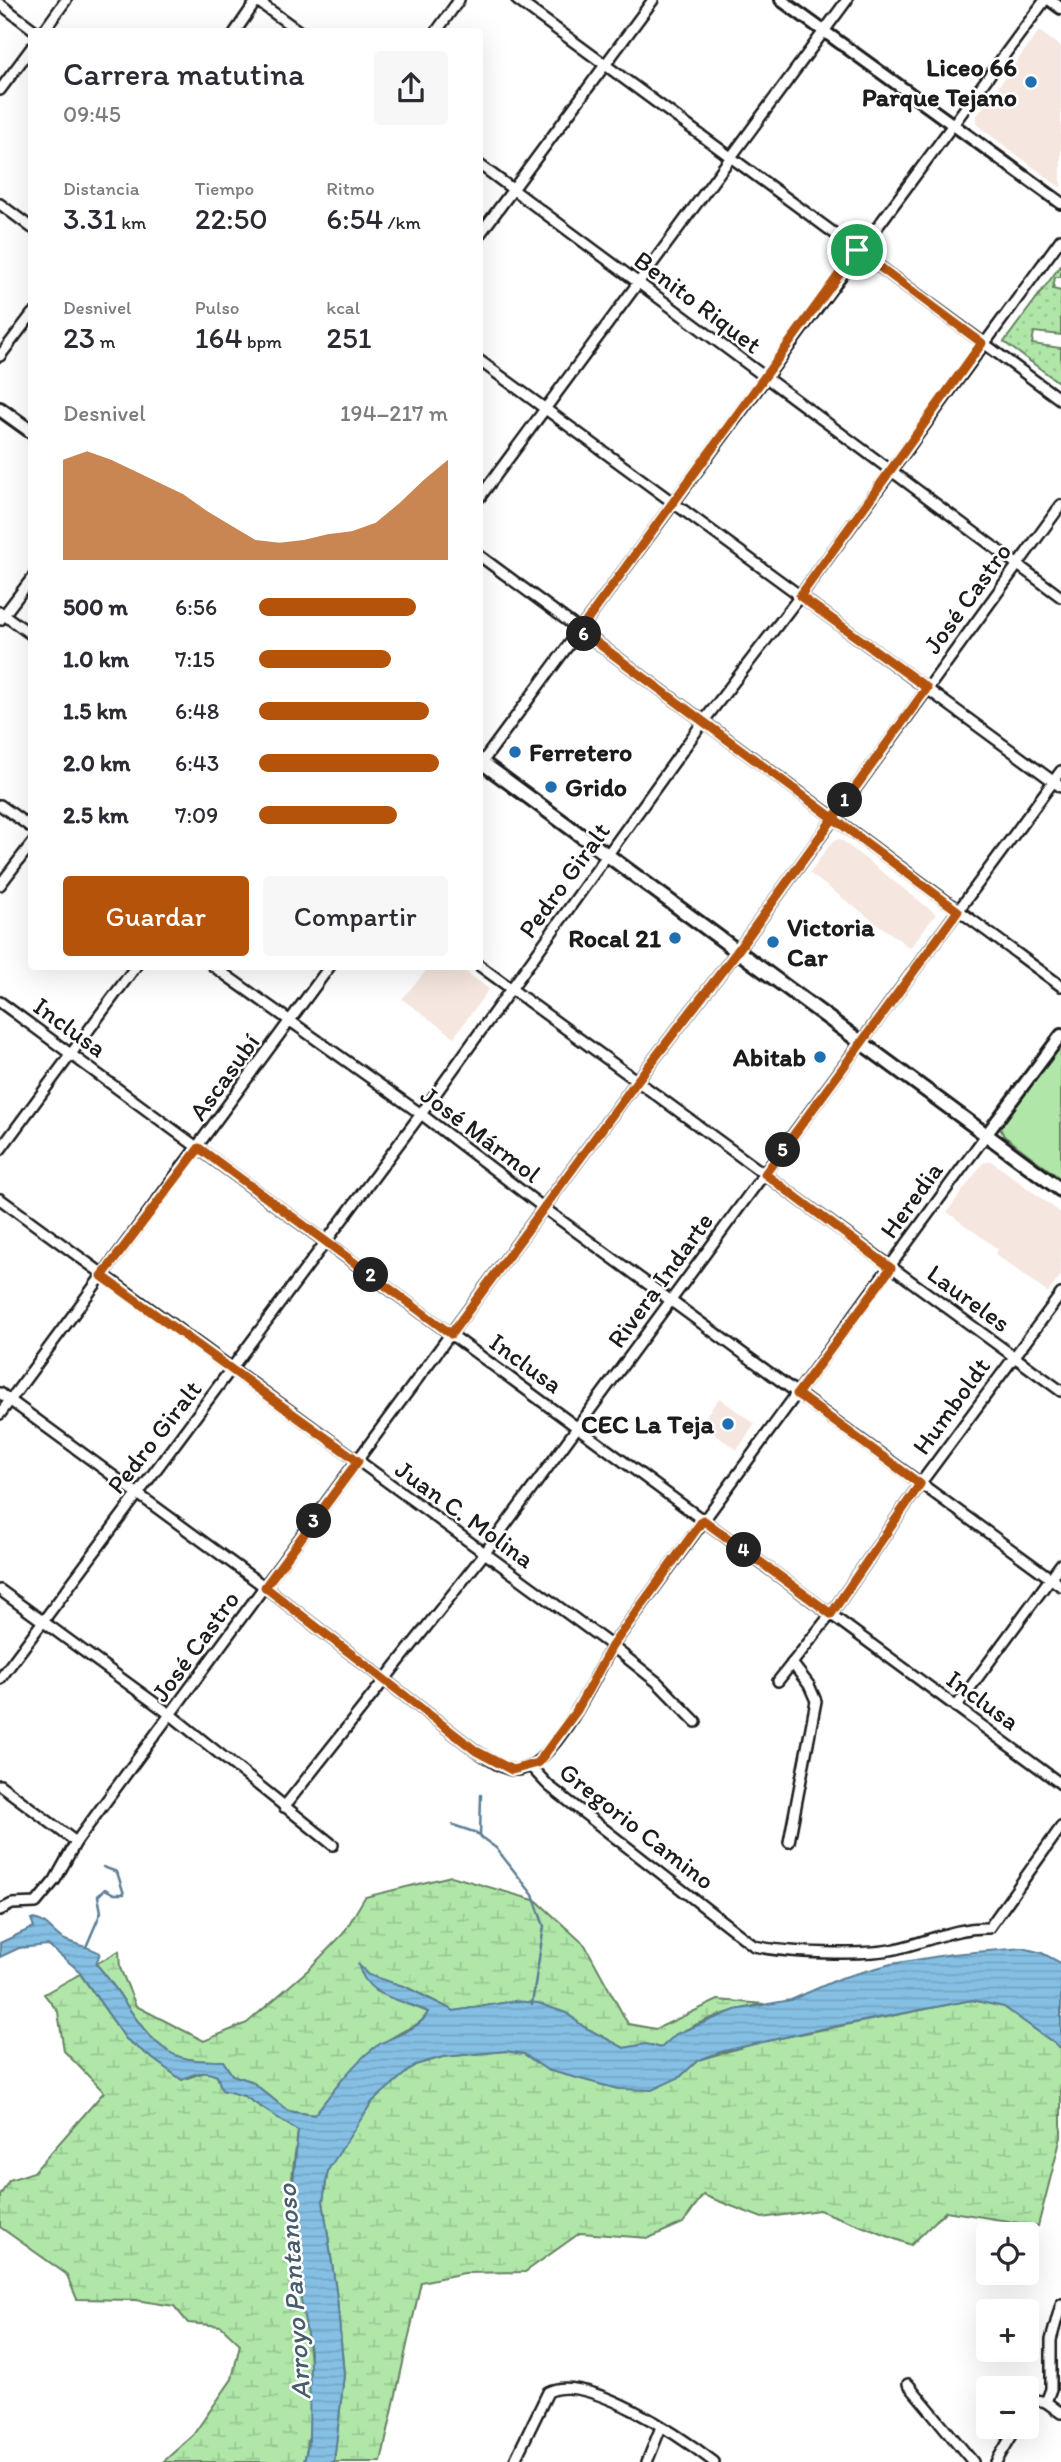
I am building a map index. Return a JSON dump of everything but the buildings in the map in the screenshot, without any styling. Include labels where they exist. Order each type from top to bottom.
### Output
[{"type":"main road","points":[[0,409],[28,429]]},
{"type":"main road","points":[[483,765],[1061,1190]]},
{"type":"street","points":[[46,28],[66,0]]},
{"type":"street","points":[[238,28],[257,0],[295,28]]},
{"type":"street","points":[[439,28],[459,0]]},
{"type":"street","points":[[517,0],[1061,400]]},
{"type":"street","points":[[483,230],[653,0]]},
{"type":"street","points":[[781,0],[1061,203]]},
{"type":"street","points":[[483,493],[847,0]]},
{"type":"street","points":[[483,759],[952,123],[1047,0],[1061,8]]},
{"type":"street","points":[[0,4],[32,28]]},
{"type":"street","points":[[0,90],[28,52]]},
{"type":"street","name":"Benito Riquet","points":[[483,168],[1061,597]]},
{"type":"street","points":[[0,204],[28,225]]},
{"type":"street","name":"Pedro Giralt","points":[[0,1679],[136,1495],[233,1370],[704,722],[800,596],[982,343],[1061,239]]},
{"type":"street","points":[[0,356],[28,319]]},
{"type":"street","points":[[483,363],[1057,784]]},
{"type":"street","name":"José Castro","points":[[0,1910],[12,1904],[29,1905],[41,1899],[76,1842],[637,1081],[736,953],[832,817],[1061,505]]},
{"type":"street","points":[[483,558],[1061,986]]},
{"type":"street","points":[[28,583],[1,616],[28,633]]},
{"type":"street","name":"Rivera Indarte","points":[[284,1807],[484,1554],[958,911],[1057,784],[1061,771]]},
{"type":"street","points":[[0,806],[28,825]]},
{"type":"street","points":[[0,884],[28,848]]},
{"type":"street","name":"Laureles","points":[[483,968],[1061,1391]]},
{"type":"street","points":[[0,1150],[133,970]]},
{"type":"street","name":"José Mármol","points":[[218,970],[421,1114],[544,1208],[1061,1586]]},
{"type":"street","name":"Ascasubí","points":[[0,1414],[199,1148],[327,970]]},
{"type":"street","name":"Inclusa","points":[[0,1002],[1061,1784]]},
{"type":"street","name":"Heredia","points":[[531,1767],[543,1757],[577,1710],[612,1646],[703,1520],[1061,1035]]},
{"type":"street","name":"Juan C. Molina","points":[[0,1199],[612,1646],[657,1682],[696,1721]]},
{"type":"street","name":"Humboldt","points":[[778,1681],[831,1614],[920,1484],[1061,1294]]},
{"type":"street","name":"Gregorio Camino","points":[[0,1393],[265,1587],[476,1751],[507,1769],[516,1771],[531,1767],[559,1794],[754,1946],[774,1951],[866,1953],[905,1946],[967,1927],[989,1928],[1061,1827]]},
{"type":"street","points":[[956,1707],[1061,1564]]},
{"type":"street","points":[[0,1590],[171,1715],[333,1845]]},
{"type":"street","points":[[789,1842],[816,1701],[809,1685],[792,1663]]},
{"type":"street","points":[[0,1785],[76,1842]]},
{"type":"street","points":[[1046,2402],[1051,2389],[1051,2340],[1061,2304]]},
{"type":"street","points":[[908,2384],[973,2462]]},
{"type":"street","points":[[514,2462],[548,2392],[562,2387],[614,2402],[661,2427],[714,2462]]},
{"type":"street","points":[[1039,2401],[1046,2402],[1061,2413]]},
{"type":"street","points":[[647,2462],[661,2427]]},
{"type":"street","points":[[996,2462],[1010,2439]]},
{"type":"shaded area","name":"Liceo 66 Parque Tejano","points":[[1039,31],[1061,47],[1061,188],[977,125],[976,117]]},
{"type":"shaded area","points":[[840,839],[936,914],[910,948],[809,873],[833,841]]},
{"type":"shaded area","points":[[427,970],[463,970],[489,989],[454,1037],[402,999]]},
{"type":"shaded area","points":[[991,1161],[1061,1213],[1061,1275],[1048,1293],[995,1254],[998,1249],[947,1212],[983,1163]]},
{"type":"shaded area","name":"CEC La Teja","points":[[719,1398],[755,1424],[737,1450],[700,1424]]},
{"type":"green space","points":[[1061,265],[1061,277],[1055,277],[1053,289],[1061,291],[1061,335],[1034,332],[1032,344],[1061,348],[1061,384],[1004,342]]},
{"type":"green space","points":[[1061,1043],[1061,1179],[1004,1136],[1000,1128]]},
{"type":"green space","points":[[451,1876],[537,1901],[585,1945],[628,2024],[656,2029],[718,2000],[764,2004],[696,2024],[661,2048],[646,2044],[624,2048],[584,2027],[566,2013],[515,2001],[454,2011],[406,1987],[368,1975],[375,1991],[428,2012],[419,2023],[398,2034],[363,2060],[332,2092],[315,2115],[288,2111],[251,2081],[232,2075],[223,2061],[188,2059],[169,2052],[148,2033],[96,1964],[119,1951],[120,1968],[136,2006],[204,2041],[247,2023],[308,1970],[343,1934],[365,1897]]},
{"type":"green space","points":[[80,1974],[126,2039],[182,2080],[208,2071],[217,2076],[222,2090],[244,2096],[298,2131],[291,2206],[310,2368],[309,2432],[304,2462],[163,2462],[193,2435],[232,2379],[240,2344],[221,2326],[188,2323],[174,2306],[135,2300],[77,2299],[66,2274],[0,2227],[0,2196],[9,2180],[34,2172],[104,2092],[64,2051],[58,2012],[44,1994]]},
{"type":"green space","points":[[972,2000],[1004,2007],[1061,2048],[1061,2137],[1039,2222],[1013,2222],[946,2211],[911,2245],[819,2210],[762,2218],[703,2195],[683,2223],[649,2238],[580,2233],[525,2272],[464,2273],[421,2282],[381,2462],[334,2462],[344,2375],[337,2298],[323,2201],[328,2170],[338,2150],[372,2102],[391,2082],[415,2065],[443,2057],[506,2051],[524,2054],[548,2070],[618,2089],[680,2077],[698,2060],[760,2042]]},
{"type":"water","name":"Arroyo Pantanoso","points":[[31,1919],[45,1923],[63,1939],[100,1953],[96,1964],[148,2034],[169,2052],[188,2059],[223,2061],[232,2075],[251,2081],[288,2111],[314,2115],[369,2051],[413,2028],[428,2012],[377,1991],[369,1985],[358,1964],[368,1975],[406,1987],[454,2011],[515,2001],[538,2003],[566,2013],[584,2027],[624,2048],[646,2044],[661,2048],[676,2034],[735,2010],[791,2000],[841,1978],[891,1964],[952,1954],[1023,1948],[1042,1953],[1061,1963],[1061,2048],[1004,2007],[972,2000],[724,2051],[698,2060],[680,2077],[652,2090],[618,2089],[547,2070],[524,2054],[506,2051],[443,2057],[415,2065],[372,2102],[328,2170],[323,2201],[337,2298],[344,2375],[334,2462],[304,2462],[309,2441],[310,2351],[295,2266],[291,2205],[298,2131],[244,2096],[222,2090],[217,2076],[200,2073],[182,2080],[126,2039],[77,1969],[48,1945],[19,1948],[0,1957],[0,1943],[34,1927]]},
{"type":"waterway","points":[[480,1836],[481,1795]]},
{"type":"waterway","points":[[453,1825],[474,1832],[496,1848],[533,1895],[544,1926],[532,2004]]},
{"type":"waterway","points":[[86,1947],[101,1912],[98,1896],[105,1889],[114,1894],[124,1894],[117,1872],[103,1867]]},
{"type":"place","name":"Liceo 66 Parque Tejano","points":[[1031,82]]},
{"type":"place","name":"Ferretero","points":[[515,752]]},
{"type":"place","name":"Grido","points":[[551,787]]},
{"type":"place","name":"Rocal 21","points":[[675,938]]},
{"type":"place","name":"Victoria Car","points":[[773,942]]},
{"type":"place","name":"Abitab","points":[[820,1057]]},
{"type":"place","name":"CEC La Teja","points":[[728,1424]]},
{"type":"route","points":[[857,250],[580,630],[832,817],[958,911],[765,1174],[891,1268],[797,1394],[920,1484],[831,1614],[703,1520],[612,1646],[577,1710],[543,1757],[531,1767],[516,1771],[507,1769],[476,1751],[265,1587],[358,1461],[102,1276],[199,1148],[451,1334],[637,1081],[736,953],[832,817],[927,688],[800,596],[982,343],[857,250]]}]
